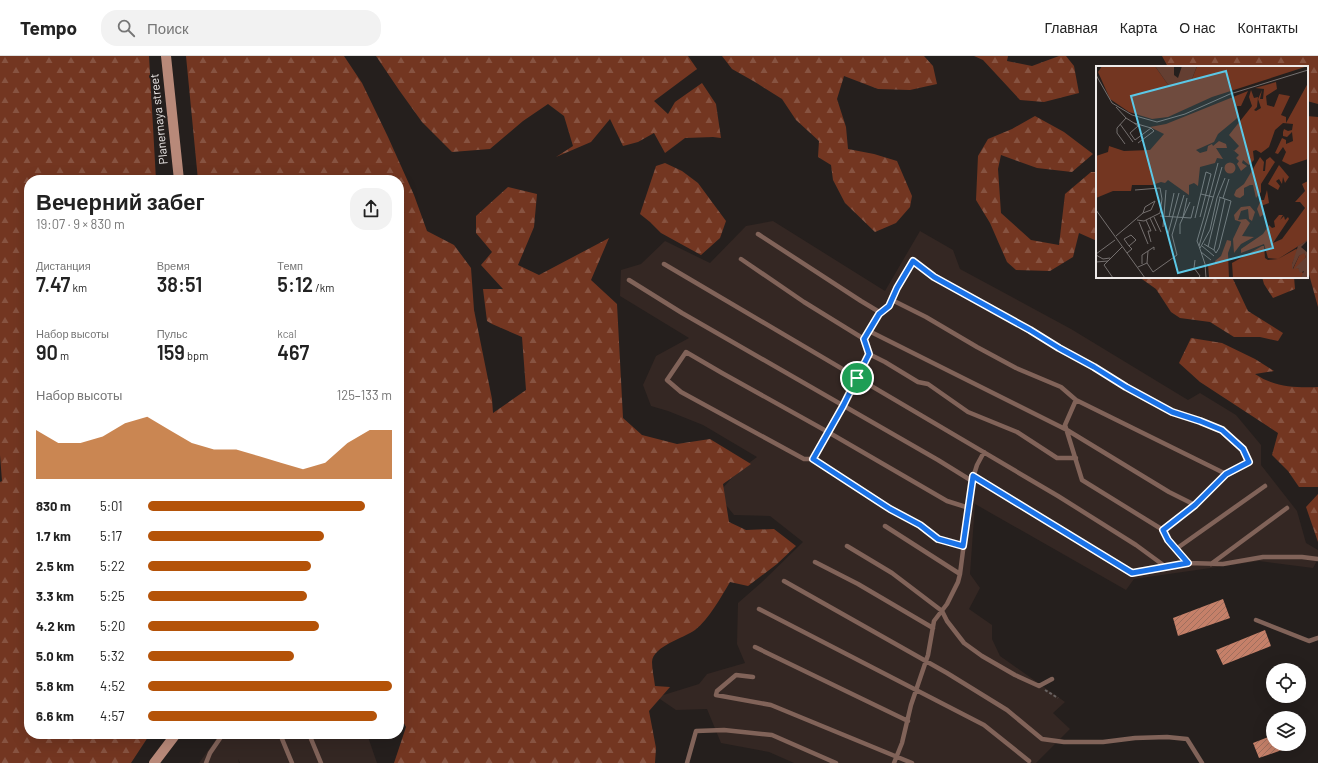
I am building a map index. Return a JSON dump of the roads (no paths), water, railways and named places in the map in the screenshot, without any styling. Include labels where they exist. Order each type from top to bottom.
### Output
[{"type":"main road","name":"Planernaya street","points":[[166,56],[178,175]]},
{"type":"main road","points":[[154,763],[172,739]]},
{"type":"lane","points":[[758,234],[881,313]]},
{"type":"lane","points":[[741,259],[804,302],[864,339],[869,354],[843,406],[813,459]]},
{"type":"lane","points":[[864,339],[879,314],[889,306],[897,288],[913,261],[934,277],[1012,320],[1126,387],[1172,412],[1222,430],[1243,449],[1249,462],[1226,474],[1195,505],[1163,530]]},
{"type":"lane","points":[[664,264],[1058,496],[1136,545],[1166,567]]},
{"type":"lane","points":[[630,280],[682,313],[843,406],[972,478],[1132,573],[1188,563],[1223,564],[1263,558],[1302,557],[1318,559]]},
{"type":"lane","points":[[892,300],[926,317],[1016,368],[1061,387],[1076,400],[1226,474]]},
{"type":"lane","points":[[869,331],[1067,430],[1170,492],[1195,505]]},
{"type":"lane","points":[[963,546],[938,539],[920,525],[890,509],[813,459],[804,459],[681,392],[667,380],[686,352],[948,501],[968,508]]},
{"type":"lane","points":[[869,354],[886,362],[918,382],[928,384],[968,412],[1017,432],[1057,458],[1076,458]]},
{"type":"lane","points":[[1076,400],[1065,425],[1082,480],[1163,530],[1168,540],[1188,563]]},
{"type":"lane","points":[[894,763],[902,743],[916,690],[926,660],[934,621],[942,611],[958,582],[972,478],[984,452]]},
{"type":"lane","points":[[1176,549],[1265,486]]},
{"type":"lane","points":[[1211,564],[1287,508]]},
{"type":"lane","points":[[885,526],[960,574]]},
{"type":"lane","points":[[847,546],[892,573],[942,611],[946,621],[964,643],[982,656],[1015,675],[1039,686],[1052,679]]},
{"type":"lane","points":[[815,562],[858,584],[933,628]]},
{"type":"lane","points":[[784,581],[926,660],[1006,710],[1042,739],[1064,742],[1095,742],[1167,736],[1187,739],[1202,763]]},
{"type":"lane","points":[[759,609],[984,725],[1029,761]]},
{"type":"lane","points":[[1256,620],[1309,641],[1318,638]]},
{"type":"lane","points":[[754,647],[908,721]]},
{"type":"lane","points":[[753,677],[736,676],[717,691],[716,695],[771,705],[912,763]]},
{"type":"lane","points":[[687,763],[696,731],[724,730],[772,735],[836,763]]},
{"type":"lane","points":[[206,763],[210,752],[219,739]]},
{"type":"lane","points":[[282,739],[292,763]]},
{"type":"lane","points":[[311,739],[321,763]]}]
